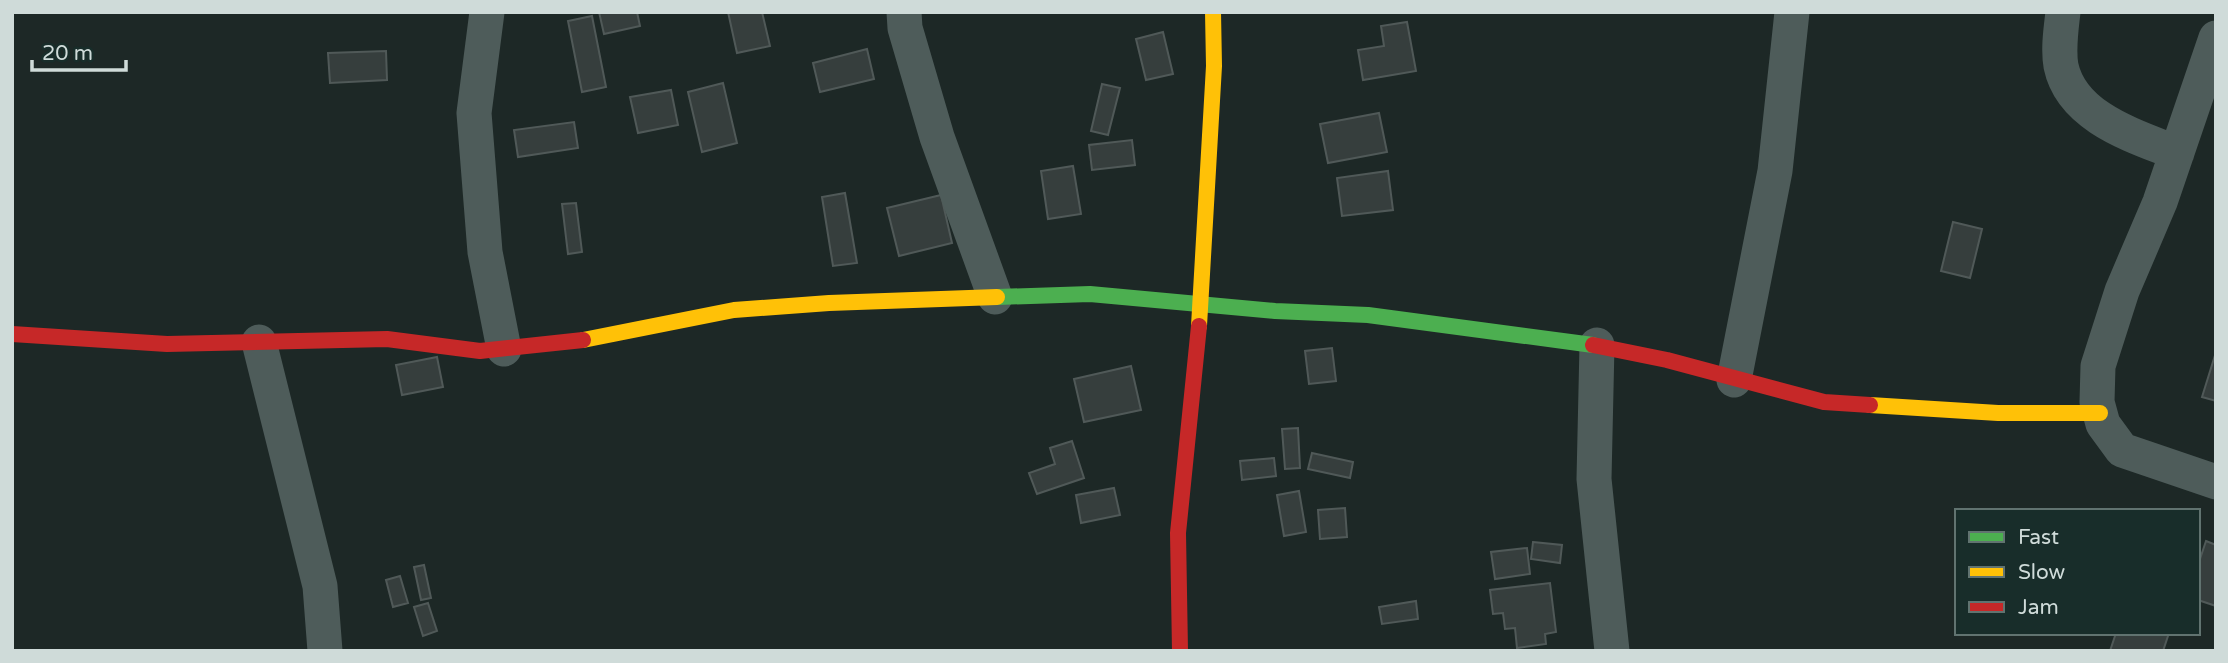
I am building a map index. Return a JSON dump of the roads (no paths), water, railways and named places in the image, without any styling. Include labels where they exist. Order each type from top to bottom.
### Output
[{"type":"street","points":[[487,12],[474,113],[485,252],[504,349]]},
{"type":"street","points":[[904,12],[905,28],[937,137],[995,297]]},
{"type":"street","points":[[1180,651],[1178,533],[1201,305],[1214,66],[1213,12]]},
{"type":"street","points":[[1734,380],[1775,172],[1792,12]]},
{"type":"street","points":[[2063,12],[2060,35],[2061,66],[2070,88],[2083,104],[2113,127],[2177,153]]},
{"type":"street","points":[[2216,38],[2160,202],[2122,291],[2098,366],[2097,402],[2103,424],[2122,450],[2216,482]]},
{"type":"street","points":[[12,334],[166,344],[387,339],[480,351],[589,339],[734,310],[829,303],[1090,294],[1201,305],[1368,315],[1570,340],[1667,360],[1824,402],[1997,412],[2099,413]]},
{"type":"street","points":[[259,342],[320,586],[324,651]]},
{"type":"street","points":[[1597,345],[1594,479],[1612,651]]}]
